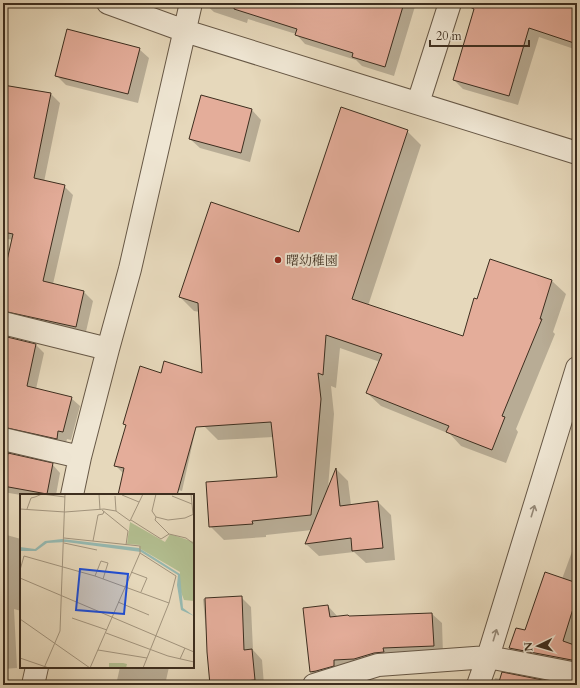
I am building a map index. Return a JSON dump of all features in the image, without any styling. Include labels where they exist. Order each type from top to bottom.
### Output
[{"type":"street","points":[[108,3],[184,31],[577,153]]},
{"type":"street","points":[[72,494],[80,457],[130,269],[191,3]]},
{"type":"street","points":[[418,103],[450,3]]},
{"type":"street","points":[[3,323],[108,348]]},
{"type":"street","points":[[478,685],[577,368]]},
{"type":"street","points":[[3,439],[80,457]]},
{"type":"street","points":[[314,685],[378,665],[488,657],[577,674]]},
{"type":"street","points":[[33,685],[37,668]]},
{"type":"building","points":[[235,3],[404,3],[385,67],[352,57],[353,53],[295,35],[297,29],[234,9]]},
{"type":"building","points":[[471,3],[558,3],[577,9],[577,44],[529,28],[509,96],[453,80],[474,9],[470,7]]},
{"type":"building","points":[[67,29],[140,48],[128,94],[55,76]]},
{"type":"building","points":[[3,85],[51,93],[34,178],[65,185],[43,281],[84,291],[76,327],[3,311],[3,278],[13,234],[3,232]]},
{"type":"building","points":[[201,95],[252,109],[241,153],[189,139]]},
{"type":"building","points":[[341,107],[408,130],[352,299],[463,336],[474,298],[477,299],[490,259],[552,280],[540,319],[542,319],[502,416],[505,417],[492,450],[446,432],[449,426],[366,393],[382,354],[326,335],[323,375],[318,373],[321,399],[311,515],[252,521],[253,524],[209,527],[206,482],[277,477],[271,422],[196,427],[177,494],[118,494],[124,468],[114,466],[126,425],[123,424],[140,366],[161,373],[164,361],[202,373],[198,303],[179,297],[211,202],[299,232]]},
{"type":"building","points":[[3,336],[36,344],[27,386],[72,397],[63,432],[58,431],[57,439],[3,427]]},
{"type":"building","points":[[8,453],[53,463],[47,494],[3,486]]},
{"type":"building","points":[[336,468],[340,506],[378,501],[383,548],[352,551],[351,538],[305,544]]},
{"type":"building","points":[[545,572],[577,583],[577,596],[563,641],[577,646],[577,661],[509,648],[516,628],[525,630]]},
{"type":"building","points":[[242,596],[244,650],[252,649],[255,680],[235,682],[235,685],[210,685],[205,598]]},
{"type":"building","points":[[328,605],[330,617],[348,615],[432,613],[434,646],[383,648],[384,652],[374,653],[354,659],[334,660],[334,666],[310,672],[303,608]]},
{"type":"building","points":[[502,672],[568,685],[498,685]]},
{"type":"place","name":"曙幼稚園","points":[[278,260]]}]
